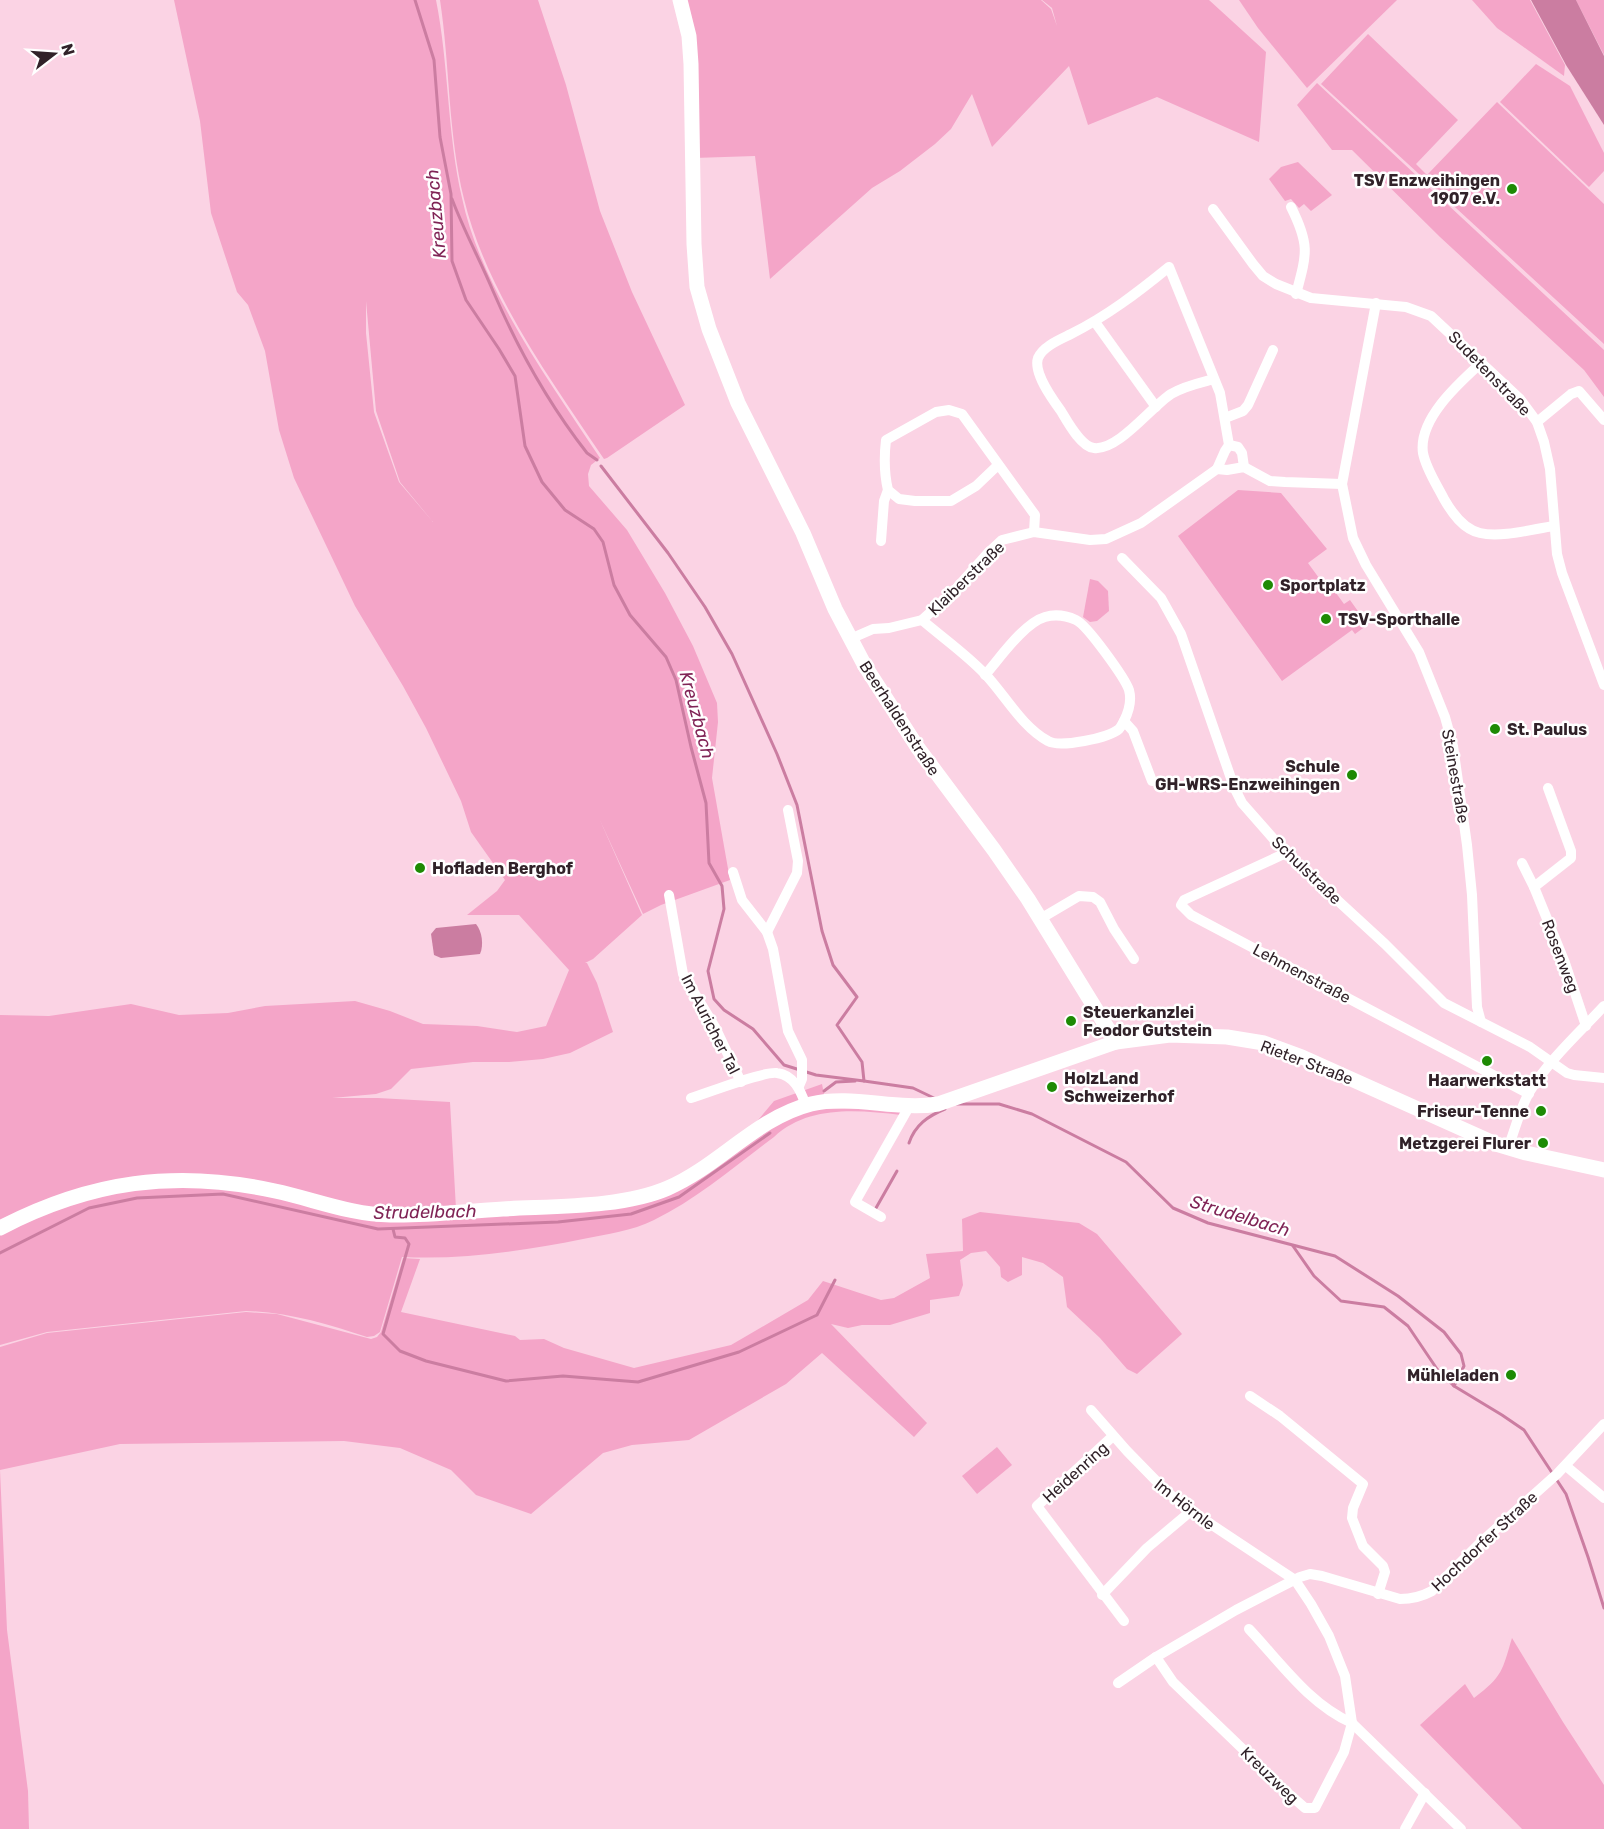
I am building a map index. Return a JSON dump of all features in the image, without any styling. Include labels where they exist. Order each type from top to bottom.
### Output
[{"type":"street","name":"Beerhaldenstraße","points":[[680,0],[691,64],[695,271],[704,313],[725,371],[756,443],[802,533],[850,639],[865,666],[918,748],[1040,919],[1116,1042]]},
{"type":"street","points":[[1291,207],[1303,231],[1305,243],[1305,260],[1296,294]]},
{"type":"street","name":"Sudetenstraße","points":[[1213,209],[1263,276],[1296,294],[1311,298],[1406,307],[1431,316],[1521,399],[1537,422],[1544,442],[1550,469],[1554,526],[1562,573],[1604,685]]},
{"type":"street","points":[[1214,379],[1180,389],[1127,433],[1105,446],[1093,448],[1084,443],[1047,392],[1037,366],[1038,358],[1043,351],[1059,340],[1095,322],[1131,298],[1168,267],[1220,393],[1229,446],[1217,469],[1244,467],[1270,481],[1341,483]]},
{"type":"street","name":"Steinestraße","points":[[1376,303],[1341,483],[1353,538],[1366,565],[1419,652],[1440,702],[1453,746],[1467,844],[1472,895],[1477,1007],[1481,1022]]},
{"type":"street","points":[[1095,322],[1156,407]]},
{"type":"street","points":[[1225,418],[1243,411],[1248,405],[1273,350]]},
{"type":"street","points":[[1481,363],[1452,390],[1430,423],[1424,437],[1423,452],[1426,462],[1451,512],[1460,522],[1479,533],[1498,534],[1554,526]]},
{"type":"street","points":[[1537,422],[1570,394],[1579,391],[1604,420]]},
{"type":"street","points":[[881,541],[884,501],[888,490],[884,460],[886,440],[936,412],[949,410],[962,414],[1035,515],[1034,532]]},
{"type":"street","points":[[1229,446],[1238,447],[1242,453],[1244,467]]},
{"type":"street","points":[[888,490],[899,499],[951,501],[976,486],[998,465]]},
{"type":"street","name":"Klaiberstraße","points":[[850,639],[873,629],[889,628],[922,620],[953,592],[1002,540],[1034,532],[1090,540],[1106,539],[1141,523],[1217,469]]},
{"type":"street","name":"Schulstraße","points":[[1122,558],[1161,598],[1181,634],[1234,787],[1242,803],[1286,853],[1323,885],[1444,1003],[1537,1050],[1551,1062],[1574,1075],[1604,1078]]},
{"type":"street","points":[[922,620],[986,675],[1027,723],[1049,742],[1058,745],[1072,743],[1111,733],[1119,729],[1128,712],[1129,689],[1124,679],[1086,628],[1078,621],[1062,616],[1043,617],[1036,621],[1026,629],[986,675]]},
{"type":"street","points":[[1124,721],[1133,731],[1152,781]]},
{"type":"street","points":[[1534,887],[1571,858],[1571,851],[1548,788]]},
{"type":"street","points":[[767,932],[797,873],[798,861],[788,810]]},
{"type":"street","name":"Lehmenstraße","points":[[1286,853],[1184,900],[1181,904],[1191,915],[1529,1094]]},
{"type":"street","name":"Rosenweg","points":[[1522,863],[1565,963],[1586,1026]]},
{"type":"street","points":[[733,872],[742,900],[767,932],[773,949],[788,1031],[802,1060],[801,1083],[806,1106]]},
{"type":"street","name":"Im Auricher Tal","points":[[669,895],[683,974],[715,1027],[741,1082]]},
{"type":"street","points":[[1040,919],[1079,896],[1093,897],[1100,903],[1134,958]]},
{"type":"street","points":[[1508,1148],[1529,1094],[1551,1062],[1604,1006]]},
{"type":"street","name":"Rieter Straße","points":[[0,1228],[57,1202],[90,1191],[126,1184],[173,1180],[233,1182],[380,1215],[566,1206],[633,1198],[670,1187],[717,1160],[770,1120],[806,1106],[846,1101],[933,1105],[954,1100],[1116,1042],[1192,1035],[1227,1037],[1264,1043],[1302,1057],[1508,1148],[1604,1170]]},
{"type":"street","points":[[691,1098],[775,1072],[801,1083]]},
{"type":"street","points":[[875,1214],[855,1202],[910,1105]]},
{"type":"street","points":[[1250,1396],[1280,1416],[1363,1484],[1353,1508],[1352,1518],[1363,1546],[1383,1566],[1385,1572],[1378,1594]]},
{"type":"street","name":"Im Hörnle","points":[[1091,1410],[1167,1492],[1191,1512],[1295,1580]]},
{"type":"street","name":"Hochdorfer Straße","points":[[1118,1683],[1156,1657],[1236,1610],[1310,1574],[1400,1599],[1412,1599],[1432,1591],[1480,1543],[1562,1470],[1604,1425]]},
{"type":"street","name":"Heidenring","points":[[1113,1436],[1037,1506],[1124,1622]]},
{"type":"street","points":[[1562,1470],[1604,1498]]},
{"type":"street","points":[[1102,1595],[1147,1548],[1191,1512]]},
{"type":"street","name":"Kreuzweg","points":[[1156,1657],[1173,1682],[1274,1781],[1305,1808],[1315,1808],[1344,1752],[1352,1723],[1345,1677],[1329,1636],[1295,1580]]},
{"type":"street","points":[[1249,1629],[1309,1695],[1336,1716],[1352,1723],[1461,1829]]},
{"type":"street","points":[[1404,1829],[1425,1793]]},
{"type":"shaded area","points":[[174,0],[436,0],[457,173],[471,232],[501,300],[519,333],[600,458],[591,465],[588,474],[589,486],[627,530],[665,593],[693,646],[717,703],[718,722],[712,778],[730,880],[661,905],[643,914],[599,818],[642,915],[593,959],[585,963],[597,983],[613,1032],[570,1053],[543,1059],[473,1062],[411,1069],[391,1089],[376,1094],[332,1098],[450,1102],[456,1209],[394,1212],[173,1177],[0,1225],[0,1015],[49,1016],[131,1004],[179,1015],[228,1013],[265,1006],[355,1001],[423,1024],[477,1026],[517,1032],[546,1026],[569,970],[519,915],[467,915],[497,891],[505,880],[471,832],[461,801],[426,728],[355,606],[294,478],[279,430],[265,351],[248,305],[237,292],[211,213],[200,121]],"holes":[[[366,301],[376,411],[400,482],[433,522],[399,482],[374,412],[366,333]]]},
{"type":"shaded area","points":[[440,0],[538,0],[566,85],[600,211],[632,292],[685,405],[607,458],[604,459],[523,335],[504,302],[474,234],[464,199],[455,150]]},
{"type":"shaded area","points":[[683,0],[1041,0],[1051,9],[1057,26],[1052,8],[1042,0],[1209,0],[1266,52],[1259,142],[1157,97],[1088,125],[1069,66],[992,147],[972,94],[951,129],[935,144],[900,171],[872,188],[770,279],[755,156],[694,158]]},
{"type":"shaded area","points":[[1239,0],[1397,0],[1307,88],[1258,28]]},
{"type":"shaded area","points":[[1472,0],[1530,0],[1565,65],[1564,76],[1497,28]]},
{"type":"shaded area","points":[[1531,0],[1576,0],[1604,56],[1604,125],[1566,65]]},
{"type":"shaded area","points":[[1576,0],[1604,0],[1604,55]]},
{"type":"shaded area","name":"TSV Enzweihingen 1907 e.V.","points":[[1368,34],[1458,120],[1416,164],[1427,175],[1497,102],[1604,204],[1604,344],[1321,84]]},
{"type":"shaded area","points":[[1536,64],[1570,86],[1604,153],[1604,171],[1589,187],[1500,102]]},
{"type":"shaded area","points":[[1317,83],[1604,350],[1604,397],[1584,370],[1440,237],[1352,150],[1332,150],[1297,105]]},
{"type":"shaded area","points":[[1298,162],[1332,195],[1311,211],[1304,204],[1299,208],[1291,199],[1285,201],[1269,179],[1281,167]]},
{"type":"shaded area","name":"Sportplatz","points":[[1238,490],[1281,493],[1327,549],[1308,563],[1327,589],[1331,586],[1344,604],[1350,600],[1370,623],[1355,634],[1352,630],[1282,681],[1178,536]]},
{"type":"shaded area","points":[[1090,579],[1098,581],[1108,591],[1109,611],[1097,621],[1090,622],[1083,617]]},
{"type":"shaded area","points":[[476,924],[482,938],[480,954],[441,958],[434,955],[431,934],[436,928]]},
{"type":"shaded area","points":[[822,1084],[827,1109],[904,1109],[901,1115],[851,1111],[802,1119],[787,1127],[716,1182],[670,1212],[628,1230],[493,1254],[402,1257],[380,1332],[374,1336],[367,1337],[292,1316],[246,1311],[47,1332],[0,1345],[0,1232],[97,1193],[209,1184],[368,1217],[646,1199],[742,1139],[774,1101]]},
{"type":"shaded area","points":[[980,1212],[1079,1223],[1097,1234],[1182,1334],[1137,1374],[1127,1369],[1100,1338],[1067,1307],[1063,1277],[1043,1263],[1022,1257],[1022,1275],[1008,1282],[1001,1277],[1000,1267],[986,1251],[971,1253],[960,1260],[963,1285],[959,1296],[930,1300],[930,1313],[890,1325],[862,1325],[848,1328],[831,1324],[927,1423],[914,1437],[822,1353],[786,1384],[689,1440],[632,1445],[603,1453],[531,1514],[476,1495],[451,1470],[400,1448],[344,1441],[120,1444],[0,1470],[0,1347],[47,1333],[246,1312],[277,1314],[371,1339],[377,1337],[381,1332],[403,1258],[420,1259],[401,1312],[515,1336],[520,1340],[544,1339],[564,1348],[634,1368],[731,1345],[808,1300],[823,1281],[881,1300],[894,1298],[930,1278],[926,1254],[963,1251],[962,1219]]},
{"type":"shaded area","points":[[997,1447],[1012,1465],[977,1494],[962,1476]]},
{"type":"shaded area","points":[[0,1470],[7,1630],[28,1791],[29,1829],[0,1829]]},
{"type":"shaded area","points":[[1512,1638],[1604,1785],[1604,1829],[1522,1829],[1420,1725],[1465,1684],[1474,1698],[1491,1684],[1503,1666]]},
{"type":"waterway","name":"Kreuzbach","points":[[415,0],[434,60],[440,137],[451,194],[452,261],[466,300],[515,376],[525,446],[542,482],[565,510],[594,529],[603,542],[614,585],[630,615],[666,657],[676,680],[706,803],[709,863],[722,886],[724,909],[708,971],[714,999],[724,1010],[753,1029],[784,1065],[816,1075],[864,1081],[862,1062],[837,1025],[857,997],[833,965],[822,931],[797,805],[777,754],[732,654],[705,607],[668,553],[601,466]]},
{"type":"waterway","points":[[452,199],[523,355],[559,415],[587,453],[597,460]]},
{"type":"waterway","name":"Strudelbach","points":[[824,1091],[836,1082],[855,1081]]},
{"type":"waterway","name":"Strudelbach","points":[[864,1081],[913,1088],[936,1099]]},
{"type":"waterway","name":"Strudelbach","points":[[957,1104],[999,1104],[1032,1114],[1126,1162],[1173,1208],[1208,1223],[1335,1256],[1398,1296],[1444,1332],[1461,1354],[1464,1366],[1454,1386]]},
{"type":"waterway","points":[[909,1143],[923,1122],[945,1109]]},
{"type":"waterway","name":"Strudelbach","points":[[0,1253],[89,1208],[137,1198],[223,1194],[378,1229],[558,1222],[631,1214],[679,1197],[770,1133]]},
{"type":"waterway","points":[[876,1208],[897,1171]]},
{"type":"waterway","points":[[393,1229],[395,1237],[405,1238],[409,1244],[383,1334],[400,1351],[426,1361],[506,1381],[563,1376],[638,1382],[739,1352],[817,1315],[835,1280]]},
{"type":"waterway","name":"Strudelbach","points":[[1293,1246],[1314,1276],[1341,1301],[1384,1307],[1408,1326],[1437,1369],[1454,1386],[1524,1430],[1566,1494],[1604,1608]]},
{"type":"place","name":"TSV Enzweihingen 1907 e.V.","points":[[1512,189]]},
{"type":"place","name":"Sportplatz","points":[[1268,585]]},
{"type":"place","name":"TSV-Sporthalle","points":[[1326,619]]},
{"type":"place","name":"St. Paulus","points":[[1495,729]]},
{"type":"place","name":"Schule GH-WRS-Enzweihingen","points":[[1352,775]]},
{"type":"place","name":"Hofladen Berghof","points":[[420,868]]},
{"type":"place","name":"Steuerkanzlei Feodor Gutstein","points":[[1071,1021]]},
{"type":"place","name":"Haarwerkstatt","points":[[1487,1061]]},
{"type":"place","name":"HolzLand Schweizerhof","points":[[1052,1087]]},
{"type":"place","name":"Friseur-Tenne","points":[[1541,1111]]},
{"type":"place","name":"Metzgerei Flurer","points":[[1543,1143]]},
{"type":"place","name":"Mühleladen","points":[[1511,1375]]}]
